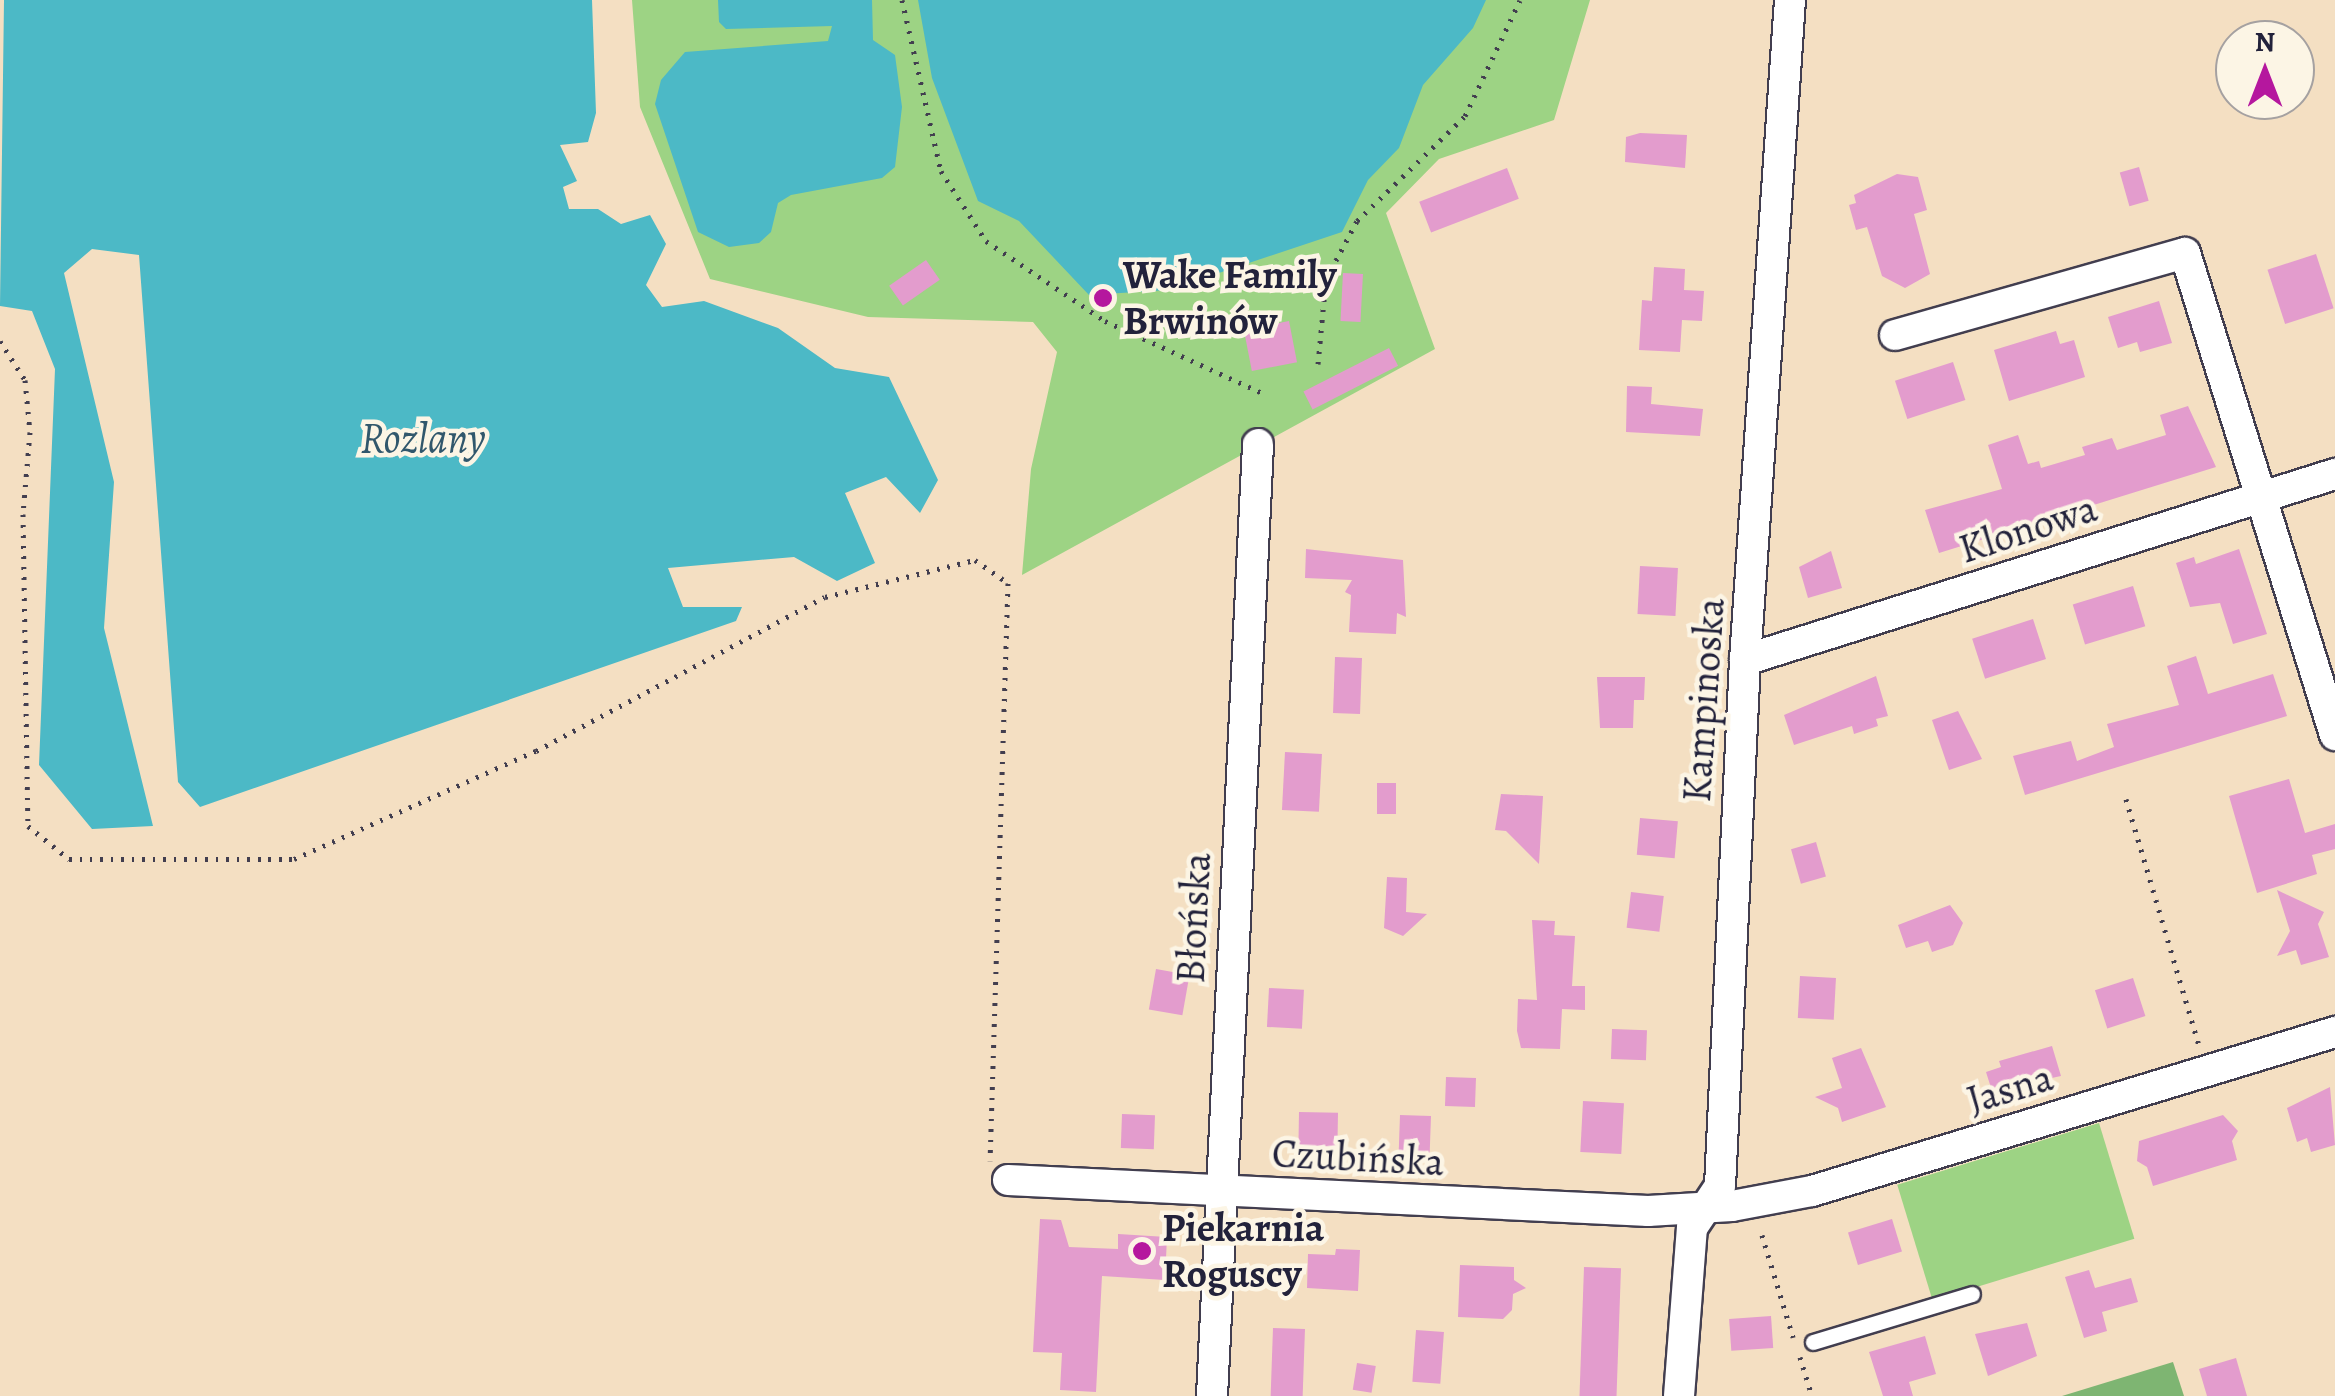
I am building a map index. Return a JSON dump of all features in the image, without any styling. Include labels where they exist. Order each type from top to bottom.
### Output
[{"type":"street","name":"Kampinoska","points":[[1679,1396],[1692,1228],[1720,1186],[1745,660],[1790,0]]},
{"type":"street","points":[[1895,336],[2186,253],[2335,736]]},
{"type":"street","name":"Błońska","points":[[1212,1396],[1258,444]]},
{"type":"street","name":"Klonowa","points":[[1745,660],[2335,474]]},
{"type":"street","name":"Jasna","points":[[1704,1208],[1812,1191],[2335,1032]]},
{"type":"street","name":"Czubińska","points":[[1008,1180],[1648,1212],[1704,1208]]},
{"type":"lane","points":[[1813,1342],[1972,1294]]},
{"type":"path","points":[[902,0],[941,171],[986,241],[1106,321],[1262,393]]},
{"type":"path","points":[[1318,364],[1326,280],[1357,221],[1465,116],[1520,0]]},
{"type":"path","points":[[0,341],[25,380],[30,432],[24,514],[28,826],[69,859],[294,859],[536,751],[826,598],[976,560],[1008,584],[985,1145],[994,1174],[1008,1180]]},
{"type":"path","points":[[2126,799],[2202,1058],[2195,1074]]},
{"type":"path","points":[[1762,1235],[1812,1396]]},
{"type":"green space","name":"Wake Family Brwinów","points":[[632,0],[1590,0],[1554,120],[1439,159],[1386,213],[1435,349],[1022,575],[1031,469],[1057,352],[1033,322],[868,317],[710,279],[640,107]]},
{"type":"green space","points":[[2099,1123],[2134,1239],[1933,1300],[1897,1185]]},
{"type":"green space","points":[[2173,1362],[2184,1396],[2062,1396]]},
{"type":"water","name":"Rozlany","points":[[4,0],[592,0],[596,113],[588,142],[560,145],[577,181],[563,187],[569,209],[598,209],[621,224],[650,215],[666,244],[646,285],[662,307],[704,301],[778,328],[835,368],[889,377],[938,480],[920,513],[886,477],[845,493],[875,563],[837,581],[794,557],[668,568],[683,607],[742,607],[736,621],[200,807],[178,782],[139,255],[92,249],[64,273],[114,482],[104,628],[153,826],[92,829],[39,765],[55,369],[32,311],[0,306]]},
{"type":"water","points":[[718,0],[872,0],[873,40],[895,55],[902,107],[895,167],[882,178],[791,195],[778,203],[771,232],[759,243],[729,247],[698,232],[655,104],[661,80],[685,52],[828,41],[832,26],[726,29],[719,22]]},
{"type":"water","points":[[918,0],[1486,0],[1473,28],[1423,85],[1399,148],[1368,180],[1342,232],[1168,290],[1089,295],[1019,221],[978,201],[932,78]]},
{"type":"building","points":[[1640,133],[1687,135],[1685,168],[1625,162],[1626,137]]},
{"type":"building","points":[[2139,167],[2149,201],[2129,206],[2120,173]]},
{"type":"building","points":[[1507,168],[1519,199],[1431,232],[1419,202]]},
{"type":"building","points":[[1897,174],[1918,177],[1927,210],[1914,214],[1930,274],[1905,288],[1882,276],[1867,227],[1856,230],[1849,205],[1856,203],[1854,195]]},
{"type":"building","points":[[2316,254],[2334,308],[2285,324],[2267,270]]},
{"type":"building","points":[[926,260],[940,280],[903,305],[889,286]]},
{"type":"building","points":[[1654,267],[1685,269],[1684,290],[1704,291],[1702,321],[1682,320],[1680,352],[1639,350],[1642,300],[1652,301]]},
{"type":"building","points":[[1343,273],[1363,274],[1360,322],[1340,321]]},
{"type":"building","points":[[2159,301],[2172,343],[2140,352],[2137,342],[2118,348],[2108,317]]},
{"type":"building","points":[[1289,321],[1297,362],[1252,371],[1244,330]]},
{"type":"building","points":[[2056,331],[2060,344],[2074,340],[2085,377],[2009,401],[1994,350]]},
{"type":"building","points":[[1389,348],[1398,366],[1313,409],[1303,392]]},
{"type":"building","points":[[1953,362],[1965,400],[1907,419],[1895,381]]},
{"type":"building","points":[[1627,386],[1652,387],[1651,404],[1703,409],[1700,436],[1626,432]]},
{"type":"building","points":[[2188,406],[2216,467],[1939,553],[1925,510],[2002,489],[1988,445],[2018,435],[2028,464],[2039,461],[2041,468],[2085,455],[2082,447],[2112,438],[2117,450],[2166,435],[2160,415]]},
{"type":"building","points":[[1306,549],[1403,560],[1406,617],[1397,613],[1396,634],[1349,632],[1351,595],[1345,592],[1352,580],[1305,578]]},
{"type":"building","points":[[2239,549],[2267,634],[2233,644],[2220,603],[2190,607],[2176,563],[2194,557],[2196,564]]},
{"type":"building","points":[[1831,551],[1842,588],[1808,598],[1799,567]]},
{"type":"building","points":[[1640,566],[1678,568],[1675,616],[1637,614]]},
{"type":"building","points":[[2133,586],[2145,626],[2085,645],[2073,604]]},
{"type":"building","points":[[2033,619],[2046,659],[1985,679],[1972,639]]},
{"type":"building","points":[[2196,656],[2208,694],[2273,674],[2287,716],[2025,795],[2013,756],[2071,741],[2077,761],[2114,747],[2107,724],[2179,705],[2167,666]]},
{"type":"building","points":[[1335,657],[1362,658],[1360,714],[1333,713]]},
{"type":"building","points":[[1876,676],[1888,716],[1876,719],[1878,726],[1854,734],[1852,726],[1794,745],[1784,715]]},
{"type":"building","points":[[1597,677],[1645,677],[1644,700],[1634,700],[1633,728],[1600,728]]},
{"type":"building","points":[[1958,711],[1982,759],[1949,770],[1932,720]]},
{"type":"building","points":[[1285,752],[1322,754],[1319,812],[1282,810]]},
{"type":"building","points":[[2289,779],[2305,833],[2335,824],[2335,849],[2312,855],[2317,874],[2257,893],[2229,796]]},
{"type":"building","points":[[1377,783],[1396,783],[1396,814],[1377,814]]},
{"type":"building","points":[[1501,794],[1543,796],[1539,864],[1506,831],[1495,830]]},
{"type":"building","points":[[1640,818],[1678,821],[1675,858],[1637,855]]},
{"type":"building","points":[[1816,842],[1826,877],[1801,884],[1791,849]]},
{"type":"building","points":[[1387,877],[1407,878],[1406,912],[1427,914],[1403,936],[1384,928]]},
{"type":"building","points":[[2277,890],[2324,912],[2318,924],[2329,957],[2301,965],[2296,950],[2277,956],[2290,931]]},
{"type":"building","points":[[1631,892],[1664,896],[1659,932],[1627,928]]},
{"type":"building","points":[[1950,905],[1963,923],[1953,945],[1932,952],[1928,941],[1906,948],[1898,925]]},
{"type":"building","points":[[1532,920],[1555,921],[1554,935],[1575,936],[1572,986],[1585,986],[1585,1010],[1562,1009],[1560,1049],[1521,1048],[1517,1031],[1518,999],[1537,1000]]},
{"type":"building","points":[[1156,969],[1189,975],[1182,1015],[1149,1009]]},
{"type":"building","points":[[1800,976],[1836,978],[1834,1020],[1798,1018]]},
{"type":"building","points":[[2133,978],[2145,1016],[2107,1028],[2095,990]]},
{"type":"building","points":[[1269,988],[1304,990],[1302,1029],[1267,1027]]},
{"type":"building","points":[[1612,1029],[1647,1030],[1646,1060],[1611,1059]]},
{"type":"building","points":[[2052,1046],[2061,1076],[1992,1091],[1986,1072],[2001,1067],[1999,1061]]},
{"type":"building","points":[[1861,1048],[1886,1107],[1842,1122],[1838,1108],[1815,1097],[1842,1088],[1832,1058]]},
{"type":"building","points":[[1446,1077],[1476,1078],[1475,1107],[1445,1106]]},
{"type":"building","points":[[2330,1087],[2335,1145],[2311,1152],[2307,1138],[2297,1142],[2287,1108]]},
{"type":"building","points":[[1583,1101],[1624,1103],[1621,1154],[1580,1152]]},
{"type":"building","points":[[1299,1112],[1338,1113],[1337,1147],[1298,1146]]},
{"type":"building","points":[[1122,1114],[1155,1115],[1154,1149],[1121,1148]]},
{"type":"building","points":[[1400,1115],[1431,1116],[1430,1153],[1399,1152]]},
{"type":"building","points":[[2223,1115],[2238,1131],[2232,1141],[2237,1160],[2153,1186],[2147,1167],[2137,1161],[2139,1141]]},
{"type":"building","points":[[1040,1219],[1061,1220],[1069,1247],[1118,1249],[1118,1234],[1167,1237],[1165,1280],[1102,1276],[1096,1392],[1060,1390],[1062,1353],[1033,1352]]},
{"type":"building","points":[[1892,1219],[1902,1252],[1858,1265],[1848,1232]]},
{"type":"building","points":[[1336,1249],[1360,1250],[1358,1291],[1307,1288],[1308,1254],[1335,1255]]},
{"type":"building","points":[[1460,1265],[1514,1267],[1514,1280],[1526,1288],[1513,1294],[1512,1310],[1503,1319],[1458,1317]]},
{"type":"building","points":[[1584,1267],[1621,1268],[1617,1396],[1579,1396]]},
{"type":"building","points":[[2089,1270],[2095,1288],[2131,1278],[2138,1302],[2102,1312],[2107,1331],[2084,1338],[2065,1277]]},
{"type":"building","points":[[1771,1316],[1773,1348],[1731,1351],[1729,1319]]},
{"type":"building","points":[[2027,1323],[2037,1356],[1988,1376],[1975,1334]]},
{"type":"building","points":[[1273,1328],[1305,1329],[1303,1396],[1271,1396]]},
{"type":"building","points":[[1416,1330],[1444,1332],[1440,1384],[1412,1382]]},
{"type":"building","points":[[1925,1336],[1936,1374],[1909,1382],[1913,1396],[1883,1396],[1869,1352]]},
{"type":"building","points":[[2236,1358],[2247,1396],[2207,1396],[2199,1369]]},
{"type":"building","points":[[1357,1363],[1376,1366],[1372,1393],[1353,1390]]},
{"type":"place","name":"Wake Family Brwinów","points":[[1103,298]]},
{"type":"place","name":"Piekarnia Roguscy","points":[[1142,1251]]}]
